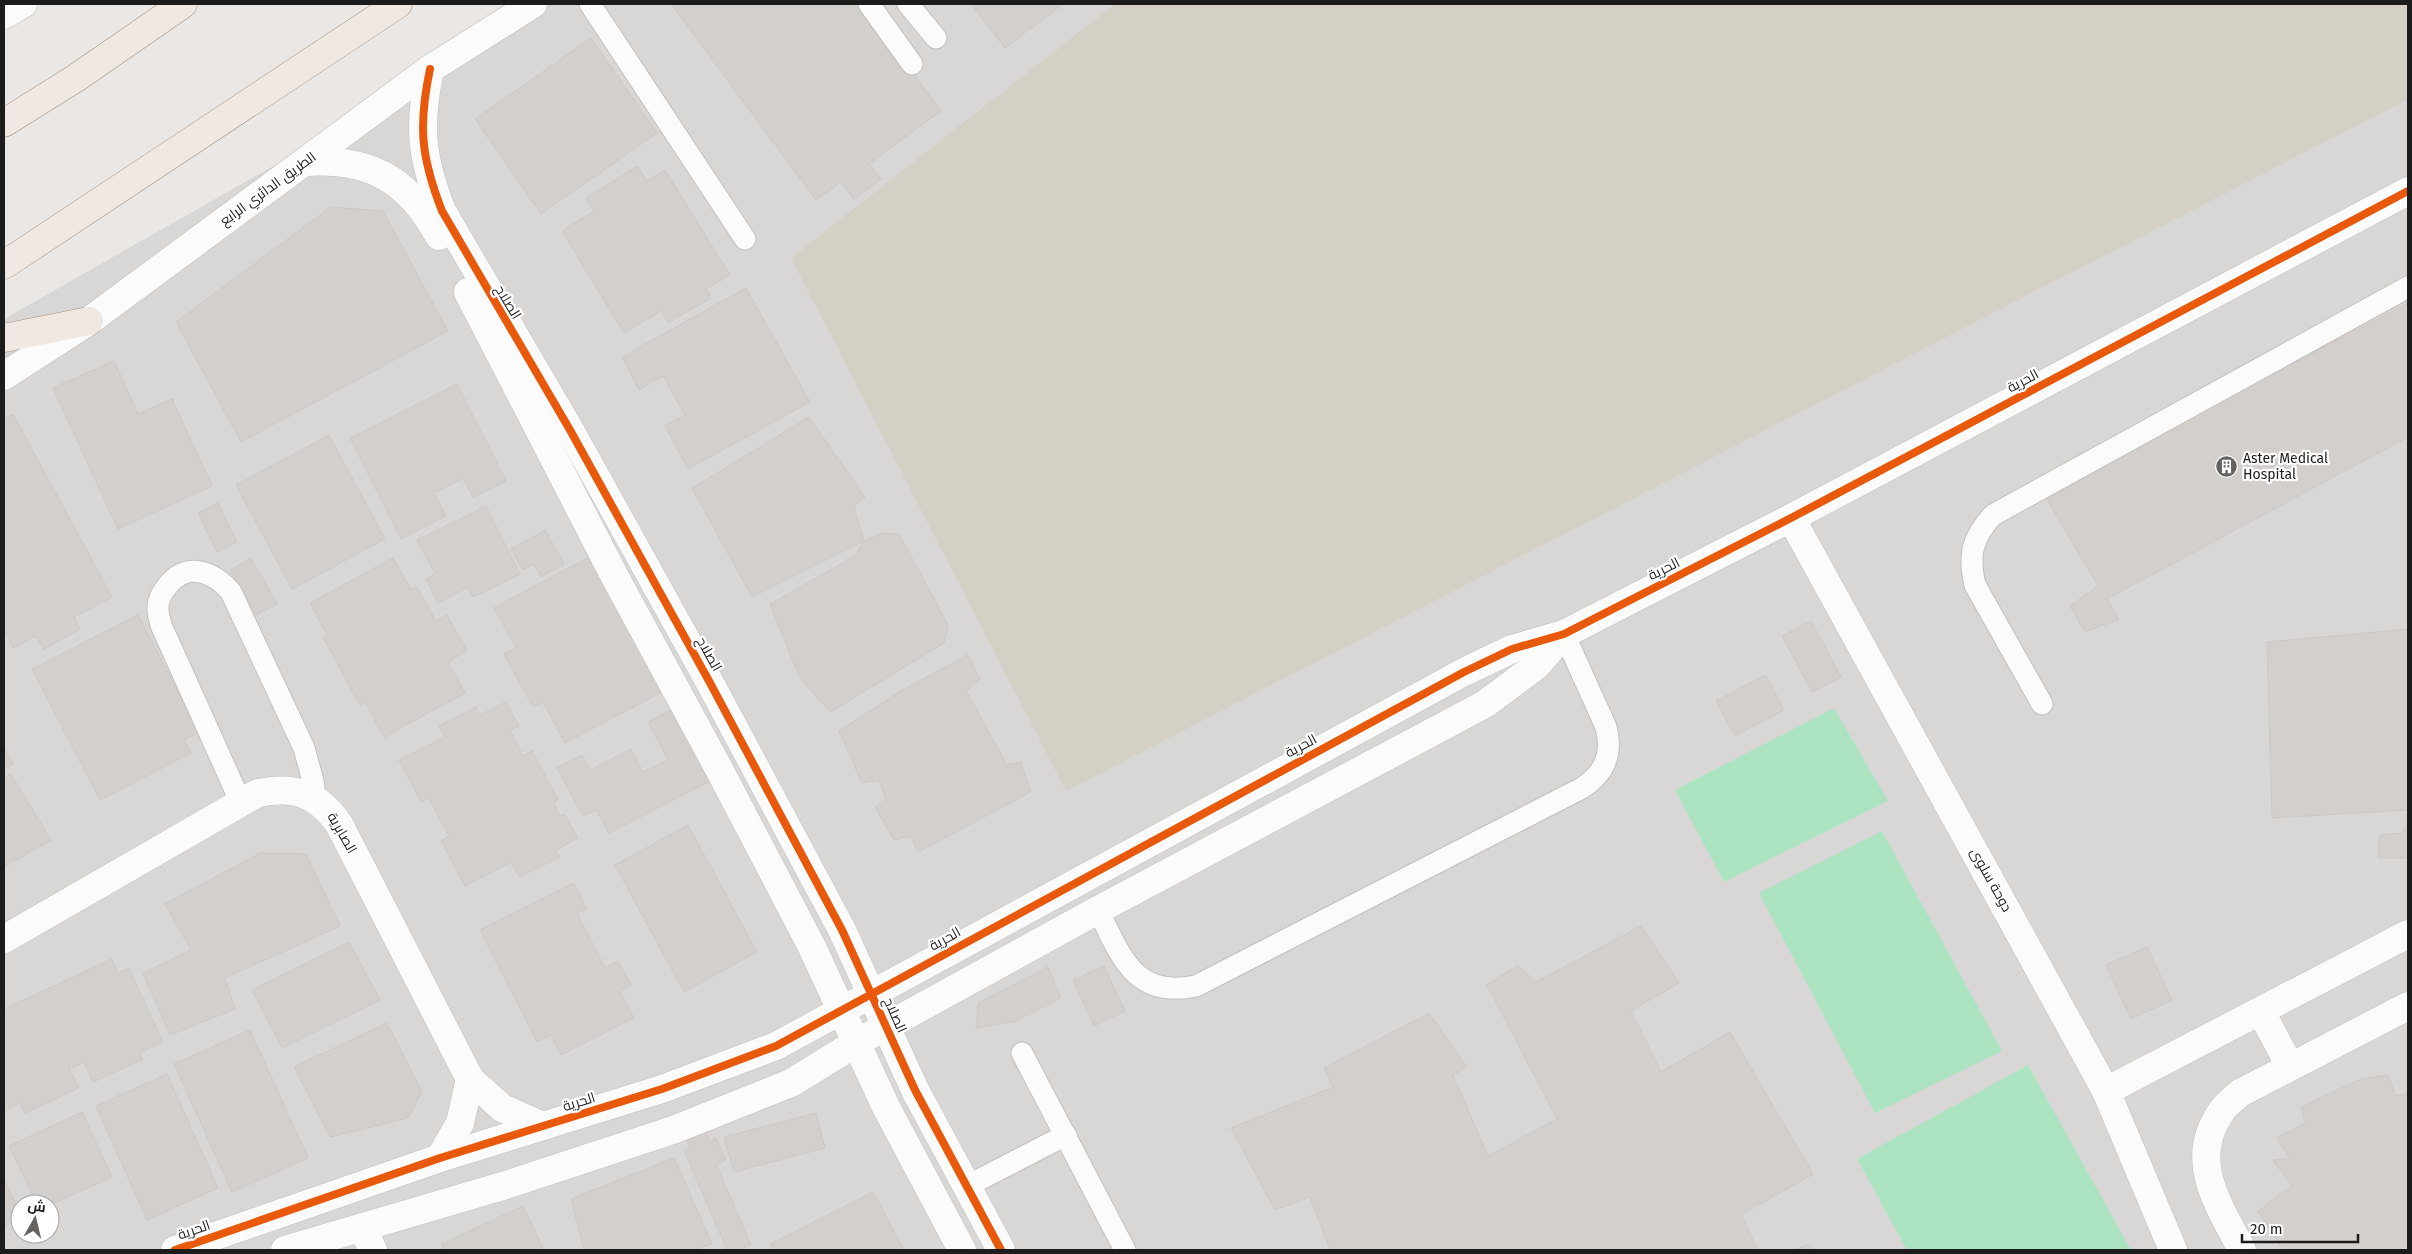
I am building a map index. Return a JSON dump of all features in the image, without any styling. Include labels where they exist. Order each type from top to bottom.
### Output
[{"type":"main road","points":[[4,123],[76,78],[183,4]]},
{"type":"main road","points":[[4,265],[398,4]]},
{"type":"main road","points":[[4,338],[89,322]]},
{"type":"street","points":[[4,15],[23,4]]},
{"type":"street","name":"الطريق الدائري الرابع","points":[[4,376],[89,322],[430,69],[532,4]]},
{"type":"street","name":"الصلاح","points":[[430,69],[422,104],[422,141],[428,177],[469,275],[615,577],[719,769],[812,947],[886,1107],[962,1250]]},
{"type":"street","name":"الصلاح","points":[[306,162],[334,160],[361,165],[387,177],[410,194],[469,275],[570,430],[705,673],[842,930],[915,1090],[1001,1250]]},
{"type":"street","name":"الحرية","points":[[175,1250],[440,1158],[662,1090],[776,1046],[1464,672],[1512,649],[1564,634],[1791,518],[2408,191]]},
{"type":"street","name":"دوحة سلوى","points":[[1791,518],[2106,1091],[2173,1250]]},
{"type":"street","name":"الحرية","points":[[285,1250],[368,1239],[506,1185],[673,1130],[791,1083],[856,1043],[1098,910],[1491,700],[1536,666],[1564,634]]},
{"type":"street","name":"الصابرية","points":[[4,939],[258,793],[277,790],[296,791],[315,798],[329,809],[339,824],[470,1079],[502,1108],[543,1126]]},
{"type":"street","points":[[2106,1091],[2408,934]]},
{"type":"street","points":[[2242,1250],[2209,1186],[2206,1160],[2210,1134],[2221,1111],[2240,1093],[2408,1006]]},
{"type":"street","points":[[2260,1012],[2290,1066]]},
{"type":"street","points":[[440,1158],[460,1123],[470,1079]]},
{"type":"lane","points":[[590,4],[745,239]]},
{"type":"lane","points":[[869,4],[912,64]]},
{"type":"lane","points":[[908,4],[936,38]]},
{"type":"lane","points":[[2042,704],[1975,585],[1971,566],[1973,547],[1980,529],[1993,515],[2009,504],[2408,287]]},
{"type":"lane","points":[[241,803],[161,625],[157,608],[162,592],[173,579],[188,572],[205,572],[221,579],[231,592],[304,748],[313,781],[315,798]]},
{"type":"lane","points":[[1098,910],[1127,966],[1138,976],[1151,985],[1166,989],[1196,986],[1582,788],[1594,780],[1603,769],[1608,756],[1610,741],[1606,727],[1564,634]]},
{"type":"lane","points":[[1022,1053],[1125,1250]]},
{"type":"lane","points":[[966,1186],[1066,1135]]},
{"type":"shaded area","points":[[511,4],[2408,4],[2408,1250],[4,1250],[4,319],[384,103]]},
{"type":"shaded area","points":[[1115,4],[2408,4],[2408,99],[1066,791],[791,258]]},
{"type":"shaded area","points":[[2408,524],[2408,903],[2302,962],[2141,673]]},
{"type":"green space","points":[[1834,708],[1888,801],[1724,882],[1675,790]]},
{"type":"green space","points":[[1882,831],[2002,1051],[1875,1113],[1759,893]]},
{"type":"green space","points":[[2028,1065],[2131,1250],[1907,1250],[1857,1159]]},
{"type":"building","points":[[671,4],[862,4],[941,111],[869,164],[881,179],[854,199],[841,182],[816,200]]},
{"type":"building","points":[[971,4],[1063,4],[1005,48]]},
{"type":"building","points":[[591,38],[657,133],[541,214],[475,119]]},
{"type":"building","points":[[638,166],[646,181],[665,170],[730,275],[706,289],[711,298],[668,323],[661,311],[624,333],[562,231],[594,211],[586,198]]},
{"type":"building","points":[[331,207],[383,211],[448,331],[241,442],[176,322]]},
{"type":"building","points":[[746,288],[810,402],[688,469],[665,426],[685,415],[663,376],[639,390],[622,357]]},
{"type":"building","name":"Aster Medical Hospital","points":[[2408,303],[2408,437],[2107,599],[2119,619],[2085,632],[2070,606],[2098,586],[2044,494]]},
{"type":"building","points":[[114,361],[138,414],[172,399],[212,486],[118,529],[53,388]]},
{"type":"building","points":[[457,384],[506,481],[473,497],[463,478],[434,493],[446,516],[401,539],[350,438]]},
{"type":"building","points":[[13,414],[112,597],[74,617],[80,629],[44,649],[36,636],[13,648],[4,630],[4,419]]},
{"type":"building","points":[[809,417],[865,497],[854,507],[864,541],[752,597],[692,488]]},
{"type":"building","points":[[329,435],[385,539],[292,589],[236,485]]},
{"type":"building","points":[[218,503],[237,542],[217,552],[198,513]]},
{"type":"building","points":[[486,506],[520,574],[473,597],[468,587],[438,603],[426,579],[435,574],[417,540]]},
{"type":"building","points":[[545,530],[564,564],[541,577],[534,564],[523,570],[511,549]]},
{"type":"building","points":[[882,533],[899,534],[948,625],[944,643],[830,712],[800,678],[770,604],[855,556],[864,541]]},
{"type":"building","points":[[591,556],[664,691],[565,743],[543,702],[533,707],[504,654],[516,648],[494,608]]},
{"type":"building","points":[[251,558],[277,604],[256,615],[230,570]]},
{"type":"building","points":[[393,558],[411,590],[417,587],[436,621],[447,615],[467,651],[448,662],[465,693],[384,737],[365,702],[360,705],[323,637],[327,635],[310,603]]},
{"type":"building","points":[[138,615],[199,732],[184,740],[191,753],[100,800],[32,669]]},
{"type":"building","points":[[1811,621],[1841,677],[1812,692],[1782,636]]},
{"type":"building","points":[[2408,629],[2408,810],[2272,818],[2267,642]]},
{"type":"building","points":[[968,655],[980,679],[966,691],[1007,765],[1021,762],[1031,792],[918,852],[911,836],[894,840],[875,807],[886,799],[879,780],[862,783],[839,731],[904,689]]},
{"type":"building","points":[[1766,675],[1784,710],[1735,736],[1716,701]]},
{"type":"building","points":[[506,702],[519,726],[510,730],[523,756],[532,751],[558,800],[554,803],[560,816],[564,814],[578,838],[556,850],[560,857],[519,877],[511,862],[465,886],[441,841],[449,836],[429,798],[421,802],[399,760],[445,737],[439,726],[476,707],[480,715]]},
{"type":"building","points":[[677,707],[714,779],[609,833],[596,810],[583,816],[557,768],[582,755],[590,770],[631,749],[643,772],[668,760],[648,722]]},
{"type":"building","points":[[4,748],[13,764],[4,769]]},
{"type":"building","points":[[11,774],[51,840],[4,867],[4,778]]},
{"type":"building","points":[[2408,823],[2408,858],[2378,858],[2380,835],[2402,833]]},
{"type":"building","points":[[688,825],[757,952],[684,992],[615,865]]},
{"type":"building","points":[[260,853],[306,854],[340,926],[225,978],[235,1009],[170,1035],[143,973],[191,950],[165,904]]},
{"type":"building","points":[[574,883],[587,909],[577,913],[605,968],[618,961],[631,985],[620,991],[634,1018],[561,1055],[551,1035],[537,1042],[480,930]]},
{"type":"building","points":[[1641,926],[1679,983],[1631,1011],[1661,1072],[1730,1032],[1813,1174],[1741,1215],[1758,1250],[1330,1250],[1310,1197],[1275,1210],[1231,1128],[1333,1087],[1324,1068],[1429,1013],[1467,1067],[1453,1075],[1488,1156],[1557,1119],[1487,985],[1518,965],[1536,982]]},
{"type":"building","points":[[349,942],[380,1000],[282,1048],[252,990]]},
{"type":"building","points":[[2147,947],[2172,1000],[2131,1019],[2106,965]]},
{"type":"building","points":[[112,959],[118,973],[129,968],[163,1042],[140,1053],[143,1059],[93,1082],[84,1062],[69,1069],[79,1088],[25,1113],[20,1103],[4,1111],[4,1009]]},
{"type":"building","points":[[1104,966],[1125,1011],[1094,1026],[1073,980]]},
{"type":"building","points":[[1048,967],[1061,998],[1013,1022],[976,1028],[978,1003]]},
{"type":"building","points":[[387,1023],[422,1092],[408,1118],[330,1137],[294,1067]]},
{"type":"building","points":[[250,1030],[308,1158],[232,1192],[174,1064]]},
{"type":"building","points":[[167,1074],[218,1188],[147,1220],[96,1106]]},
{"type":"building","points":[[2388,1075],[2396,1096],[2408,1093],[2408,1250],[2283,1250],[2258,1211],[2292,1186],[2273,1160],[2290,1158],[2276,1138],[2305,1123],[2301,1107],[2361,1079]]},
{"type":"building","points":[[82,1112],[112,1177],[60,1200],[60,1194],[32,1194],[9,1146]]},
{"type":"building","points":[[816,1113],[825,1148],[734,1172],[724,1137]]},
{"type":"building","points":[[705,1129],[710,1141],[716,1138],[726,1160],[716,1164],[751,1245],[739,1250],[727,1250],[684,1150],[690,1148],[685,1137]]},
{"type":"building","points":[[674,1158],[712,1244],[693,1250],[584,1250],[571,1199]]},
{"type":"building","points":[[4,1180],[11,1194],[10,1224],[4,1227]]},
{"type":"building","points":[[873,1192],[904,1250],[773,1250],[770,1244]]},
{"type":"building","points":[[523,1206],[544,1250],[444,1250],[442,1244]]},
{"type":"building","points":[[1810,1244],[1813,1250],[1794,1250]]},
{"type":"cycle path","points":[[430,69],[424,108],[424,141],[430,174],[442,211],[570,430],[709,681],[842,930],[915,1090],[1001,1250]]},
{"type":"cycle path","points":[[175,1250],[440,1158],[662,1089],[776,1046],[1464,672],[1512,649],[1564,634],[1791,518],[2408,191]]},
{"type":"place","name":"Aster Medical Hospital","points":[[2227,466]]}]
